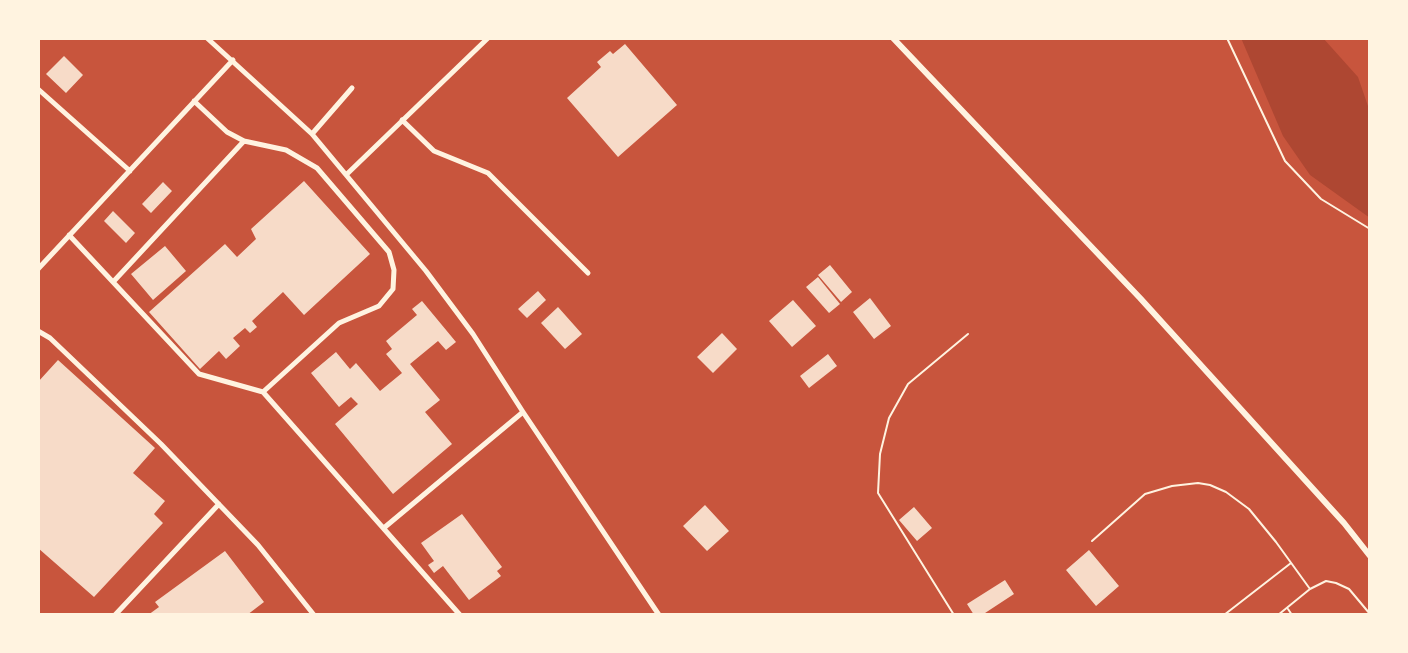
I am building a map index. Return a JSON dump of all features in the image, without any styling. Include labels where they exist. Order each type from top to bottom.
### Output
[{"type":"street","points":[[207,38],[312,134],[426,271],[464,322],[659,615]]},
{"type":"street","points":[[347,174],[488,38]]},
{"type":"street","points":[[893,38],[1140,298],[1344,523],[1370,556]]},
{"type":"street","points":[[38,269],[233,60]]},
{"type":"street","points":[[312,134],[352,88]]},
{"type":"street","points":[[38,89],[130,171]]},
{"type":"street","points":[[194,101],[227,132],[244,141],[286,150],[317,168],[389,252],[394,270],[393,289],[379,306],[339,323],[263,392]]},
{"type":"street","points":[[402,120],[434,151],[488,173],[588,273]]},
{"type":"street","points":[[114,281],[244,141]]},
{"type":"street","points":[[69,235],[199,374],[263,392],[460,615]]},
{"type":"street","points":[[38,331],[50,338],[161,444],[258,545],[314,615]]},
{"type":"street","points":[[385,528],[523,412]]},
{"type":"street","points":[[115,615],[219,504]]},
{"type":"lane","points":[[1227,38],[1285,161],[1321,199],[1370,229]]},
{"type":"lane","points":[[954,615],[878,493],[878,480],[880,454],[889,418],[908,384],[968,334]]},
{"type":"lane","points":[[1092,541],[1145,494],[1198,483],[1238,499],[1261,522],[1310,589]]},
{"type":"lane","points":[[1224,615],[1292,563]]},
{"type":"lane","points":[[1278,615],[1310,589],[1326,581],[1349,589],[1370,614]]},
{"type":"lane","points":[[1287,608],[1292,615]]},
{"type":"shaded area","points":[[1241,38],[1323,38],[1358,77],[1370,112],[1370,218],[1310,175],[1283,136]]},
{"type":"building","points":[[625,44],[677,105],[618,157],[567,98],[601,67],[597,62]]},
{"type":"building","points":[[64,56],[83,75],[66,93],[46,74]]},
{"type":"building","points":[[304,181],[370,254],[304,315],[283,292],[252,321],[257,327],[250,333],[245,328],[233,338],[240,346],[226,359],[219,351],[200,369],[149,312],[225,244],[237,257],[256,239],[251,229]]},
{"type":"building","points":[[163,182],[172,191],[151,213],[142,204]]},
{"type":"building","points":[[113,211],[135,233],[126,243],[104,221]]},
{"type":"building","points":[[165,246],[186,271],[153,300],[131,274]]},
{"type":"building","points":[[830,265],[852,292],[841,302],[818,275]]},
{"type":"building","points":[[818,277],[840,304],[829,313],[806,287]]},
{"type":"building","points":[[538,291],[546,300],[527,318],[518,309]]},
{"type":"building","points":[[870,298],[891,326],[874,339],[853,312]]},
{"type":"building","points":[[793,300],[816,326],[792,347],[769,321]]},
{"type":"building","points":[[422,301],[456,342],[446,350],[438,341],[410,364],[440,400],[425,412],[452,444],[393,494],[335,424],[358,404],[351,397],[339,407],[311,373],[336,352],[350,369],[356,363],[380,391],[402,373],[386,354],[392,349],[386,341],[417,315],[412,309]]},
{"type":"building","points":[[558,307],[582,334],[565,349],[541,323]]},
{"type":"building","points":[[722,333],[737,349],[713,373],[697,357]]},
{"type":"building","points":[[828,354],[837,366],[809,388],[800,376]]},
{"type":"building","points":[[58,360],[155,448],[133,473],[165,501],[154,514],[163,523],[94,597],[38,548],[38,382]]},
{"type":"building","points":[[705,505],[729,531],[707,551],[683,526]]},
{"type":"building","points":[[914,507],[932,528],[917,541],[899,520]]},
{"type":"building","points":[[462,514],[502,567],[497,571],[501,576],[469,600],[443,566],[434,573],[428,565],[434,561],[421,543]]},
{"type":"building","points":[[1089,550],[1119,586],[1096,606],[1066,570]]},
{"type":"building","points":[[225,551],[264,602],[247,615],[148,615],[159,607],[155,602]]},
{"type":"building","points":[[1005,580],[1014,594],[982,615],[974,615],[967,604]]}]
